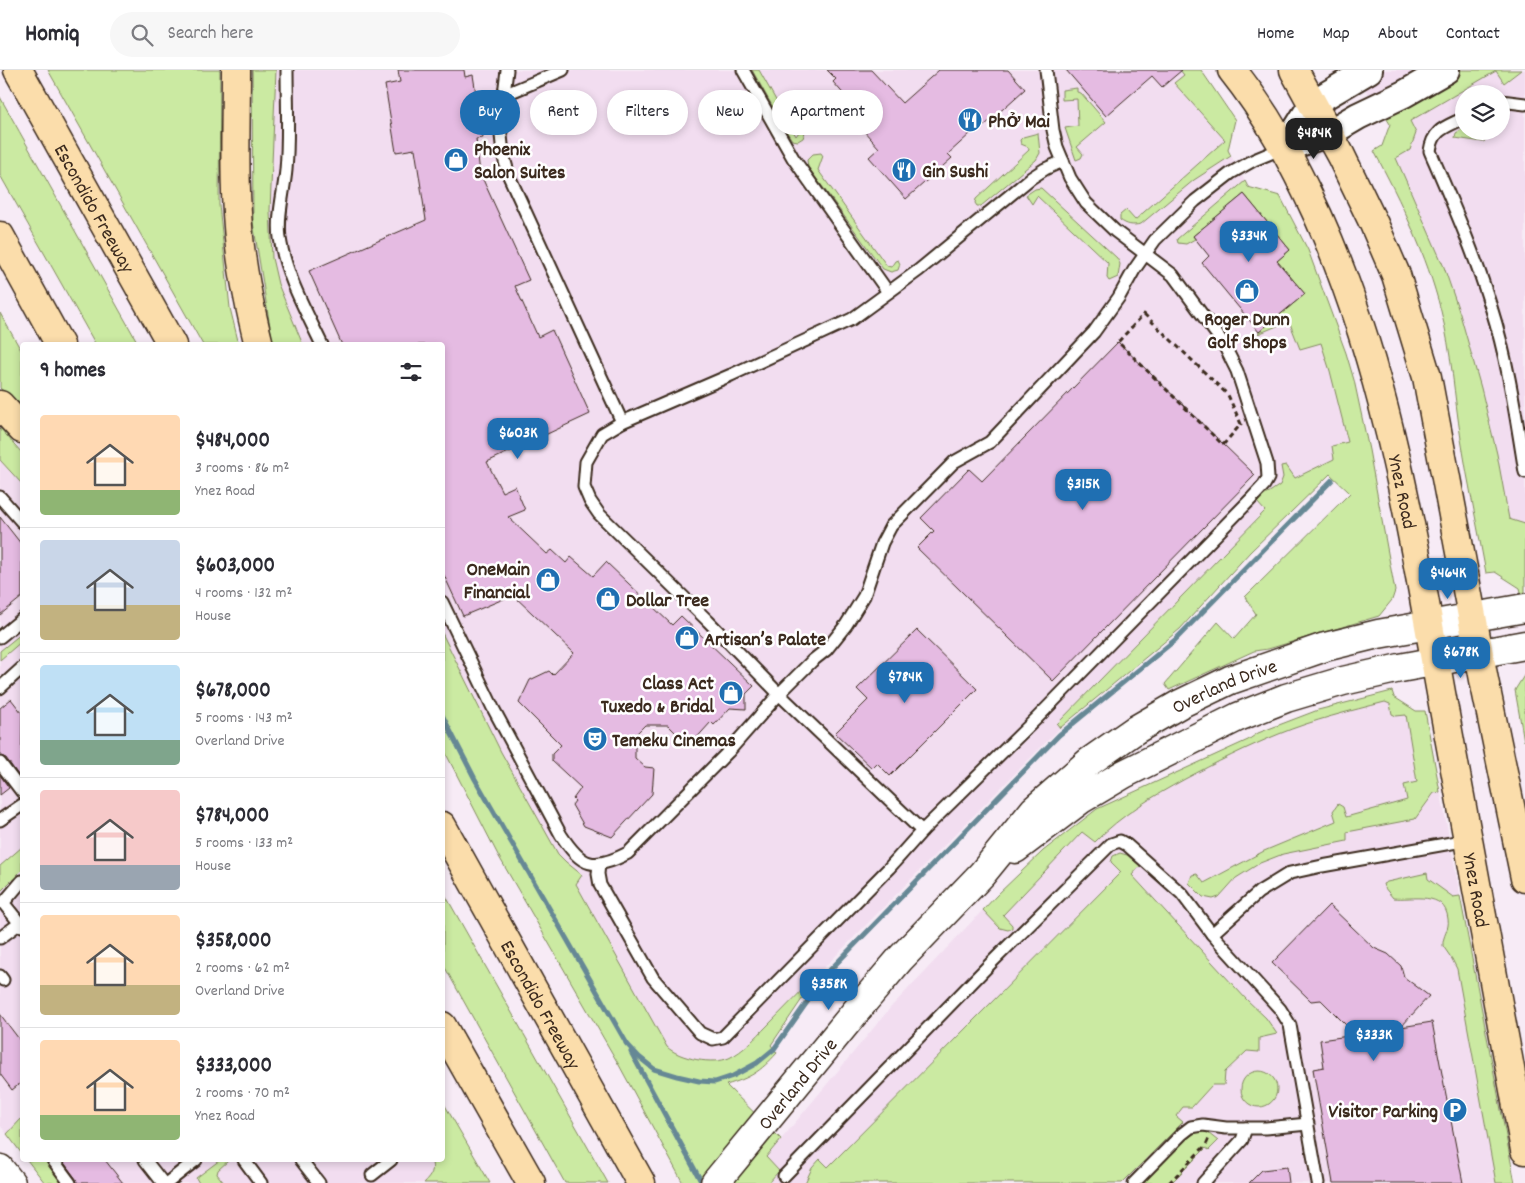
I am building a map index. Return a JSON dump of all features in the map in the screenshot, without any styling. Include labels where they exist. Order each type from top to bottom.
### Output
[{"type":"main road","name":"Escondido Freeway","points":[[18,70],[170,342]]},
{"type":"main road","points":[[236,70],[236,196],[240,246],[248,301],[258,342]]},
{"type":"main road","name":"Ynez Road","points":[[1232,70],[1265,115],[1285,148],[1333,250],[1370,357],[1401,480],[1525,1150]]},
{"type":"main road","points":[[1294,70],[1329,133],[1374,224],[1396,275],[1427,377],[1525,878]]},
{"type":"main road","points":[[0,236],[58,342]]},
{"type":"main road","points":[[0,254],[58,342]]},
{"type":"main road","points":[[0,404],[20,427]]},
{"type":"main road","name":"Overland Drive","points":[[715,1183],[900,959],[982,874],[1034,810],[1090,762],[1135,730],[1180,704],[1230,680],[1325,648],[1378,634],[1525,608]]},
{"type":"main road","name":"Overland Drive","points":[[982,874],[1080,800],[1124,774],[1238,717],[1286,698],[1343,681],[1400,668],[1525,645]]},
{"type":"main road","name":"Escondido Freeway","points":[[445,831],[641,1183]]},
{"type":"main road","points":[[445,1031],[531,1183]]},
{"type":"main road","points":[[0,1169],[11,1183]]},
{"type":"street","points":[[1285,148],[1313,103],[1369,70]]},
{"type":"street","points":[[1285,148],[1329,133],[1446,70]]},
{"type":"lane","points":[[287,70],[286,168],[280,238],[286,262],[321,342]]},
{"type":"lane","points":[[505,90],[507,70]]},
{"type":"lane","points":[[516,90],[563,70]]},
{"type":"lane","points":[[743,70],[793,158],[888,292]]},
{"type":"lane","points":[[599,864],[600,885],[653,978],[700,1033],[713,1039],[723,1037],[889,868],[922,831],[1037,718],[1258,492],[1268,478],[1267,463],[1257,430],[1236,371],[1223,343],[1173,275],[1115,230],[1086,203],[1070,178],[1053,130],[1049,81],[1046,70]]},
{"type":"lane","points":[[1510,101],[1523,101]]},
{"type":"lane","points":[[1455,123],[1436,133],[1431,142],[1430,151],[1475,256],[1492,309],[1505,361],[1525,472]]},
{"type":"lane","points":[[501,135],[503,154],[509,176],[622,422]]},
{"type":"lane","points":[[445,608],[492,708],[561,835],[573,852],[586,863],[599,864],[614,860],[628,853],[728,752],[779,694],[812,661],[826,650],[846,625],[864,596],[882,542],[891,526],[954,462],[990,442],[1094,332],[1155,240],[1196,201],[1231,173],[1254,160],[1285,148]]},
{"type":"lane","points":[[922,831],[779,694],[599,514],[590,501],[584,487],[586,462],[602,434],[622,422],[739,372],[845,322],[888,292],[969,230],[1031,178],[1063,161]]},
{"type":"lane","points":[[0,497],[20,520]]},
{"type":"lane","points":[[0,637],[20,622]]},
{"type":"lane","points":[[0,688],[20,670]]},
{"type":"lane","points":[[0,763],[20,789]]},
{"type":"lane","points":[[0,820],[20,806]]},
{"type":"lane","points":[[1212,934],[1259,892],[1290,874],[1322,866],[1468,840]]},
{"type":"lane","points":[[784,1176],[991,963],[1111,844],[1120,841],[1127,845],[1182,894],[1212,934],[1280,1009],[1290,1025],[1318,1183]]},
{"type":"lane","points":[[20,883],[5,901],[5,905],[20,923]]},
{"type":"lane","points":[[0,938],[20,925]]},
{"type":"lane","points":[[1134,1183],[1191,1127],[1202,1125],[1266,1128],[1308,1124]]},
{"type":"lane","points":[[1203,1183],[1242,1140],[1246,1128]]},
{"type":"lane","points":[[54,1162],[70,1183]]},
{"type":"lane","points":[[147,1162],[163,1183]]},
{"type":"lane","points":[[167,1183],[193,1162]]},
{"type":"lane","points":[[246,1162],[262,1183]]},
{"type":"lane","points":[[303,1162],[319,1183]]},
{"type":"lane","points":[[372,1175],[388,1162]]},
{"type":"path","points":[[1144,314],[1228,395],[1241,424],[1223,444],[1118,342],[1144,314]]},
{"type":"path","points":[[1169,1183],[1206,1145],[1213,1127]]},
{"type":"shaded area","points":[[252,70],[1201,70],[1235,120],[1228,150],[1248,187],[1280,196],[1308,250],[1346,353],[1354,380],[1369,450],[1331,474],[1250,552],[1180,629],[1060,728],[749,1044],[728,1058],[710,1062],[671,1056],[445,677],[445,342],[283,342],[258,260],[253,222]]},
{"type":"shaded area","points":[[1351,70],[1525,70],[1525,596],[1522,596],[1520,588],[1495,572],[1486,573],[1461,440],[1449,347],[1441,310],[1426,263],[1400,203],[1374,151],[1382,146],[1390,123]]},
{"type":"shaded area","points":[[0,460],[20,482],[20,1151],[0,1125]]},
{"type":"shaded area","points":[[1392,691],[1394,697],[1416,711],[1425,711],[1515,1183],[745,1183],[891,1007],[997,895],[1043,851],[1097,809],[1248,740],[1258,733],[1318,710]]},
{"type":"shaded area","points":[[29,1162],[440,1162],[452,1183],[45,1183]]},
{"type":"green space","points":[[48,70],[220,70],[219,205],[230,308],[238,342],[201,342]]},
{"type":"green space","points":[[252,70],[276,70],[270,210],[272,258],[278,284],[302,342],[273,342],[253,222]]},
{"type":"green space","points":[[752,70],[759,70],[772,93],[772,106]]},
{"type":"green space","points":[[1180,70],[1201,70],[1235,120],[1228,150],[1231,156],[1194,180],[1141,224],[1127,224],[1120,220],[1120,215],[1126,210],[1135,220],[1225,140],[1174,83],[1184,75]]},
{"type":"green space","points":[[1460,70],[1521,70],[1504,83],[1496,71],[1472,85],[1455,85],[1455,95],[1410,121],[1416,133],[1410,150],[1396,158],[1444,267],[1460,314],[1497,454],[1509,519],[1525,524],[1525,596],[1522,596],[1520,588],[1495,572],[1486,573],[1464,456],[1441,311],[1421,249],[1374,151],[1382,146],[1390,124],[1385,116]]},
{"type":"green space","points":[[1077,88],[1077,92],[1081,93],[1106,122],[1077,147],[1083,154],[1081,158],[1076,160],[1065,128],[1078,126],[1077,99],[1062,100],[1062,90]]},
{"type":"green space","points":[[0,97],[137,342],[94,342],[0,175]]},
{"type":"green space","points":[[1038,133],[1040,153],[1036,160],[981,206],[977,206],[975,203],[976,199],[1029,150],[1028,147],[1021,144],[1020,140],[1023,137]]},
{"type":"green space","points":[[789,135],[804,135],[798,141],[792,140]]},
{"type":"green space","points":[[1469,140],[1485,140],[1483,142]]},
{"type":"green space","points":[[821,153],[823,156],[818,170],[887,266],[891,267],[898,260],[900,264],[898,270],[891,272],[883,269],[808,167],[807,160],[813,154]]},
{"type":"green space","points":[[1245,181],[1248,187],[1280,196],[1308,250],[1346,353],[1354,380],[1369,450],[1395,591],[1392,600],[1379,616],[1268,649],[1254,651],[1169,690],[1165,684],[1218,622],[1234,639],[1256,614],[1245,597],[1350,493],[1330,474],[1250,552],[1180,629],[1060,728],[1057,724],[1265,511],[1256,501],[1280,485],[1283,477],[1281,466],[1286,465],[1295,478],[1334,459],[1332,446],[1348,442],[1321,343],[1300,349],[1289,321],[1258,334],[1305,294],[1277,261],[1290,250],[1244,194],[1193,236],[1195,239],[1186,244],[1178,243],[1177,239]]},
{"type":"green space","points":[[1041,188],[1117,258],[1120,264],[1118,277],[1109,281],[1107,278],[1108,263],[1037,196],[1032,204],[1026,195],[1035,189]]},
{"type":"green space","points":[[0,313],[20,348],[20,403],[0,388]]},
{"type":"green space","points":[[0,428],[20,451],[20,482],[0,460]]},
{"type":"green space","points":[[20,635],[20,643],[0,660],[0,651]]},
{"type":"green space","points":[[445,639],[501,752],[558,854],[582,875],[576,884],[667,1047],[680,1055],[697,1060],[714,1061],[729,1058],[750,1044],[821,971],[771,1045],[777,1053],[754,1074],[726,1085],[781,1139],[766,1157],[779,1171],[768,1183],[683,1183],[619,1065],[498,855],[445,752]]},
{"type":"green space","points":[[1525,674],[1525,740],[1524,741],[1515,690]]},
{"type":"green space","points":[[1392,691],[1394,697],[1416,711],[1425,711],[1440,792],[1434,793],[1415,819],[1347,832],[1347,841],[1283,854],[1260,863],[1236,878],[1219,897],[1213,899],[1203,897],[1189,883],[1192,875],[1197,874],[1204,883],[1264,851],[1336,821],[1333,811],[1338,804],[1343,807],[1346,817],[1407,800],[1404,785],[1417,782],[1406,715],[1396,716],[1392,714],[1390,704],[1385,702],[1305,724],[1231,755],[1149,800],[1115,823],[1095,842],[1082,832],[1003,915],[1012,925],[1012,928],[1008,930],[1000,928],[983,910],[1043,851],[1097,809],[1248,740],[1258,733],[1318,710]]},
{"type":"green space","points":[[20,849],[20,872],[0,892],[0,866]]},
{"type":"green space","points":[[1120,853],[1127,855],[1140,866],[1132,875],[1246,999],[1266,1018],[1277,1034],[1259,1038],[1259,1052],[1247,1051],[1225,1072],[1224,1085],[1212,1085],[1192,1107],[1183,1107],[1176,1116],[1183,1122],[1122,1183],[805,1183],[812,1168],[820,1159],[828,1167],[1121,872],[1111,862],[1113,856]]},
{"type":"green space","points":[[1427,873],[1428,879],[1453,897],[1460,896],[1515,1183],[1496,1183],[1457,969],[1443,946],[1448,923],[1446,910],[1441,904],[1426,898],[1393,898],[1383,884]]},
{"type":"green space","points":[[445,895],[608,1183],[565,1183],[445,968]]},
{"type":"green space","points":[[1259,1071],[1266,1072],[1272,1076],[1276,1082],[1276,1096],[1272,1102],[1266,1106],[1259,1107],[1252,1106],[1246,1102],[1242,1096],[1241,1089],[1242,1082],[1246,1076],[1252,1072]]},
{"type":"green space","points":[[445,1105],[490,1183],[424,1183],[432,1173],[432,1162],[445,1162]]},
{"type":"green space","points":[[20,1120],[20,1151],[7,1134]]},
{"type":"green space","points":[[1201,1131],[1208,1133],[1218,1141],[1209,1150],[1206,1148],[1171,1183],[1143,1183],[1188,1136]]},
{"type":"green space","points":[[29,1162],[47,1162],[63,1183],[45,1183]]},
{"type":"green space","points":[[217,1162],[227,1162],[218,1170],[217,1174],[224,1183],[199,1183],[196,1178]]},
{"type":"building","points":[[398,70],[464,70],[465,77],[473,75],[475,90],[460,90],[460,135],[483,135],[483,138],[476,139],[480,173],[529,280],[515,286],[538,337],[552,330],[590,414],[487,462],[502,492],[515,486],[525,510],[508,517],[547,554],[552,550],[566,563],[571,557],[593,576],[606,562],[672,625],[681,616],[754,686],[746,694],[746,709],[730,708],[714,725],[711,722],[692,743],[677,742],[677,734],[668,725],[645,725],[635,735],[635,758],[645,767],[654,768],[652,794],[612,837],[584,826],[572,805],[575,801],[573,799],[581,788],[552,761],[552,754],[561,745],[519,703],[530,680],[549,671],[553,675],[574,653],[513,595],[463,616],[445,577],[445,342],[341,342],[309,271],[426,220],[415,149],[396,152],[385,85],[400,82]]},
{"type":"building","points":[[827,70],[871,70],[902,103],[939,70],[1008,70],[1025,89],[984,126],[982,123],[948,154],[952,158],[906,199],[869,157],[879,148],[867,135],[883,135],[883,90],[840,90],[833,82],[836,79]]},
{"type":"building","points":[[1066,70],[1182,70],[1162,87],[1152,76],[1106,116]]},
{"type":"building","points":[[1244,194],[1290,250],[1277,261],[1305,294],[1259,332],[1202,263],[1209,256],[1193,236]]},
{"type":"building","points":[[1118,342],[1255,475],[1053,681],[917,548],[934,531],[921,518],[969,469],[982,481]]},
{"type":"building","points":[[0,517],[20,542],[20,599],[0,615]]},
{"type":"building","points":[[917,630],[977,689],[890,776],[877,763],[872,768],[835,733],[868,700],[857,689]]},
{"type":"building","points":[[11,699],[20,710],[20,778],[6,758],[0,756],[0,708]]},
{"type":"building","points":[[0,775],[9,788],[0,795]]},
{"type":"building","points":[[1329,905],[1374,948],[1388,954],[1401,966],[1404,977],[1429,996],[1401,1027],[1432,1022],[1463,1183],[1333,1183],[1313,1069],[1324,1067],[1320,1040],[1356,1035],[1321,1000],[1311,1001],[1272,963]]},
{"type":"building","points":[[0,1014],[20,1040],[20,1084],[12,1090],[0,1074]]},
{"type":"building","points":[[63,1162],[107,1162],[123,1183],[77,1183]]},
{"type":"building","points":[[1287,1167],[1289,1183],[1249,1183],[1262,1170]]},
{"type":"waterway","points":[[626,1043],[654,1069],[699,1081],[715,1082],[733,1076],[757,1063],[774,1049],[829,971],[1059,735],[1175,640],[1332,480]]},
{"type":"waterway","points":[[445,721],[475,779],[627,1044]]},
{"type":"waterway","points":[[631,1052],[702,1183]]},
{"type":"place","name":"Phở Mai","points":[[970,120]]},
{"type":"place","name":"Phoenix Salon Suites","points":[[456,160]]},
{"type":"place","name":"Gin Sushi","points":[[904,170]]},
{"type":"place","name":"Roger Dunn Golf Shops","points":[[1247,291]]},
{"type":"place","name":"OneMain Financial","points":[[548,580]]},
{"type":"place","name":"Dollar Tree","points":[[608,599]]},
{"type":"place","name":"Artisan’s Palate","points":[[687,638]]},
{"type":"place","name":"Class Act Tuxedo & Bridal","points":[[731,693]]},
{"type":"place","name":"Temeku Cinemas","points":[[595,739]]},
{"type":"place","name":"Visitor Parking","points":[[1455,1110]]}]
